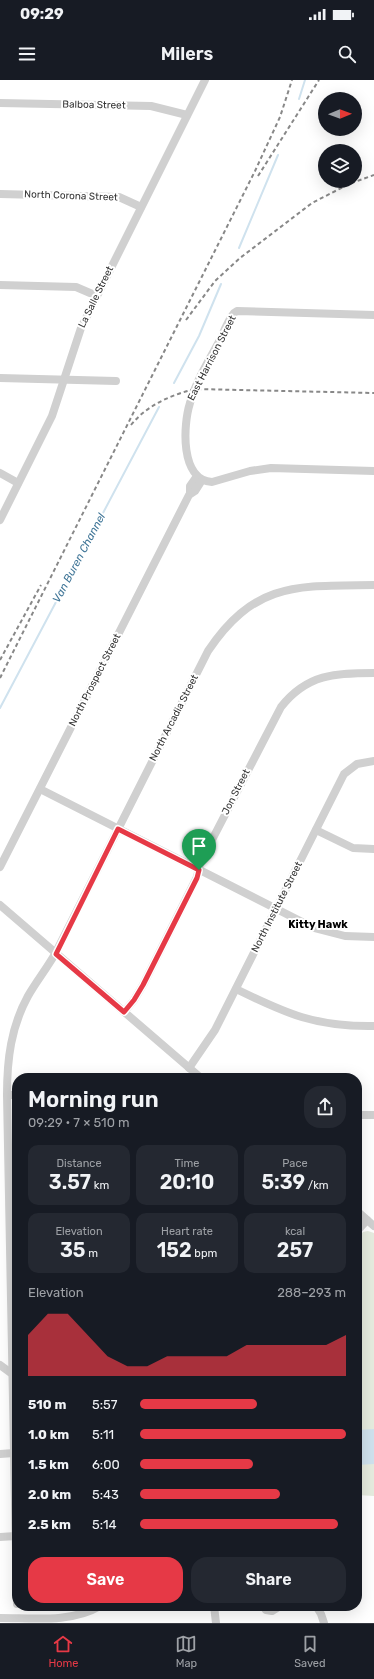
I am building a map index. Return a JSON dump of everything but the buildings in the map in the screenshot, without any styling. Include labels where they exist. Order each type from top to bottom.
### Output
[{"type":"street","name":"La Salle Street","points":[[0,520],[52,416],[65,380],[78,335],[96,296],[205,80]]},
{"type":"street","name":"Balboa Street","points":[[0,103],[151,106],[187,115]]},
{"type":"street","name":"North Corona Street","points":[[0,194],[119,197],[127,199],[141,207]]},
{"type":"street","points":[[0,285],[76,287],[96,296]]},
{"type":"street","name":"East Harrison Street","points":[[199,478],[189,463],[186,424],[189,405],[195,389],[232,314],[237,311],[374,315]]},
{"type":"street","points":[[0,378],[116,382]]},
{"type":"street","points":[[199,478],[212,482],[250,471],[271,468],[374,470]]},
{"type":"street","points":[[0,473],[18,483]]},
{"type":"street","name":"North Prospect Street","points":[[0,867],[190,493],[190,486],[199,478]]},
{"type":"street","name":"North Arcadia Street","points":[[12,1164],[7,1095],[9,1052],[15,1027],[29,995],[56,954],[208,651],[222,631],[239,614],[260,600],[290,588],[322,585],[374,585]]},
{"type":"street","name":"Jon Street","points":[[124,1012],[134,1000],[143,985],[197,878],[200,863],[274,716],[285,701],[298,689],[320,678],[342,673],[374,672]]},
{"type":"street","name":"North Institute Street","points":[[189,1068],[215,1030],[344,774],[357,764],[374,761]]},
{"type":"street","points":[[40,789],[314,928],[334,934],[357,937],[374,937]]},
{"type":"street","points":[[316,830],[353,848],[374,849]]},
{"type":"street","points":[[0,905],[195,1073]]},
{"type":"street","points":[[236,989],[276,1009],[311,1021],[334,1025],[374,1026]]},
{"type":"street","points":[[7,1095],[12,1094]]},
{"type":"street","points":[[362,1115],[374,1115]]},
{"type":"street","points":[[362,1216],[374,1226]]},
{"type":"street","points":[[362,1226],[367,1220]]},
{"type":"street","points":[[0,1364],[12,1374]]},
{"type":"street","points":[[0,1454],[12,1454]]},
{"type":"street","points":[[0,1536],[12,1536]]},
{"type":"street","points":[[0,1618],[17,1621],[66,1618],[80,1616],[90,1611]]},
{"type":"street","points":[[215,1611],[216,1623]]},
{"type":"street","points":[[319,1611],[324,1623]]},
{"type":"shaded area","points":[[368,1231],[374,1233],[374,1496],[362,1495],[363,1232]]},
{"type":"water","points":[[374,1429],[374,1464],[362,1465],[362,1430]]},
{"type":"waterway","name":"Van Buren Channel","points":[[299,99],[305,80]]},
{"type":"waterway","name":"Van Buren Channel","points":[[239,248],[278,155]]},
{"type":"waterway","name":"Van Buren Channel","points":[[174,383],[199,336],[221,284]]},
{"type":"waterway","name":"Van Buren Channel","points":[[0,708],[159,407]]},
{"type":"railway","points":[[0,678],[255,171],[280,117],[292,80]]},
{"type":"railway","points":[[258,176],[319,80]]},
{"type":"railway","points":[[186,320],[215,281],[240,258],[312,203],[349,184],[374,175]]},
{"type":"railway","points":[[131,425],[152,406],[177,394],[195,389],[374,393]]},
{"type":"railway","points":[[0,660],[41,585]]},
{"type":"district","name":"Kitty Hawk","points":[[318,924]]},
{"type":"route","points":[[118,829],[199,870],[197,878],[143,985],[134,1000],[124,1012],[56,954],[118,829]]}]
